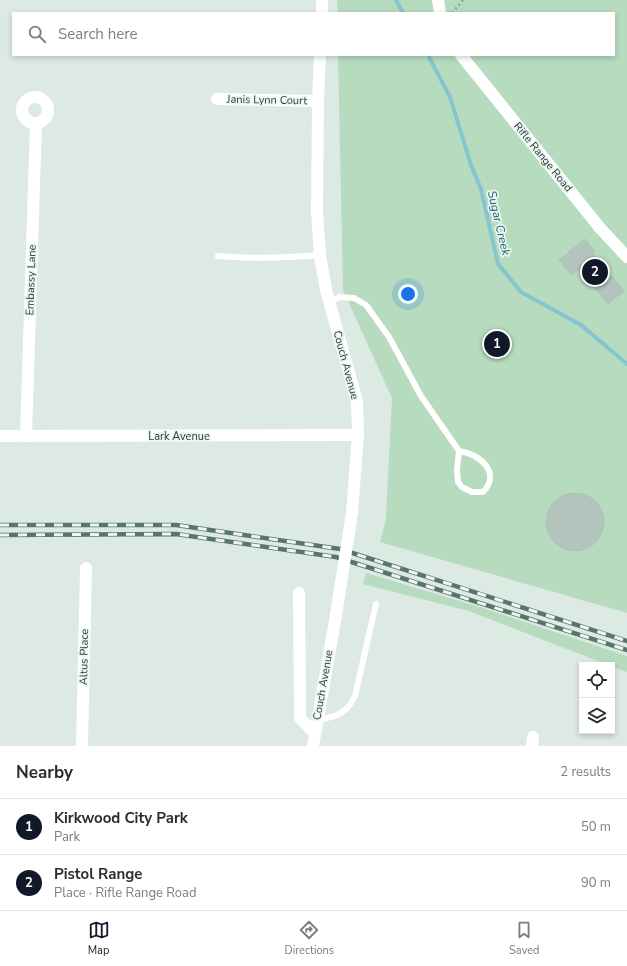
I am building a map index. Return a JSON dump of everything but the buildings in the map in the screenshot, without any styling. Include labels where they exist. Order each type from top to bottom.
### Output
[{"type":"street","points":[[322,0],[322,12]]},
{"type":"street","points":[[438,0],[440,12]]},
{"type":"street","name":"Couch Avenue","points":[[313,746],[352,513],[358,435],[357,401],[329,303],[320,255],[317,212],[320,56]]},
{"type":"street","name":"Rifle Range Road","points":[[462,56],[600,228],[627,257]]},
{"type":"street","name":"Janis Lynn Court","points":[[217,99],[318,101]]},
{"type":"street","name":"Embassy Lane","points":[[26,436],[36,123]]},
{"type":"street","name":"Lark Avenue","points":[[0,436],[358,435]]},
{"type":"street","name":"Altus Place","points":[[82,746],[86,568]]},
{"type":"street","points":[[299,593],[300,718],[315,734]]},
{"type":"lane","points":[[218,256],[251,259],[320,255]]},
{"type":"lane","points":[[329,303],[339,297],[354,298],[366,306],[389,337],[421,396],[459,451],[457,470],[458,482],[462,487],[472,492],[482,492],[488,486],[490,478],[488,467],[478,458],[459,451]]},
{"type":"lane","points":[[317,720],[336,717],[350,706],[355,696],[376,604]]},
{"type":"path","points":[[453,12],[463,0]]},
{"type":"green space","points":[[337,0],[627,0],[627,613],[380,542],[386,519],[392,398],[343,290],[338,56],[615,56],[615,12],[338,12]]},
{"type":"green space","points":[[366,573],[483,608],[627,656],[627,672],[615,667],[615,662],[600,662],[469,611],[363,584]]},
{"type":"waterway","name":"Sugar Creek","points":[[396,0],[402,12]]},
{"type":"waterway","name":"Sugar Creek","points":[[429,56],[450,97],[471,165],[481,189],[498,264],[521,292],[581,325],[627,364]]},
{"type":"railway","points":[[0,525],[176,525],[340,549],[627,641]]},
{"type":"railway","points":[[0,535],[176,534],[336,557],[627,650]]},
{"type":"place","name":"Pistol Range","points":[[595,272]]},
{"type":"place","name":"Kirkwood City Park","points":[[497,344]]}]
